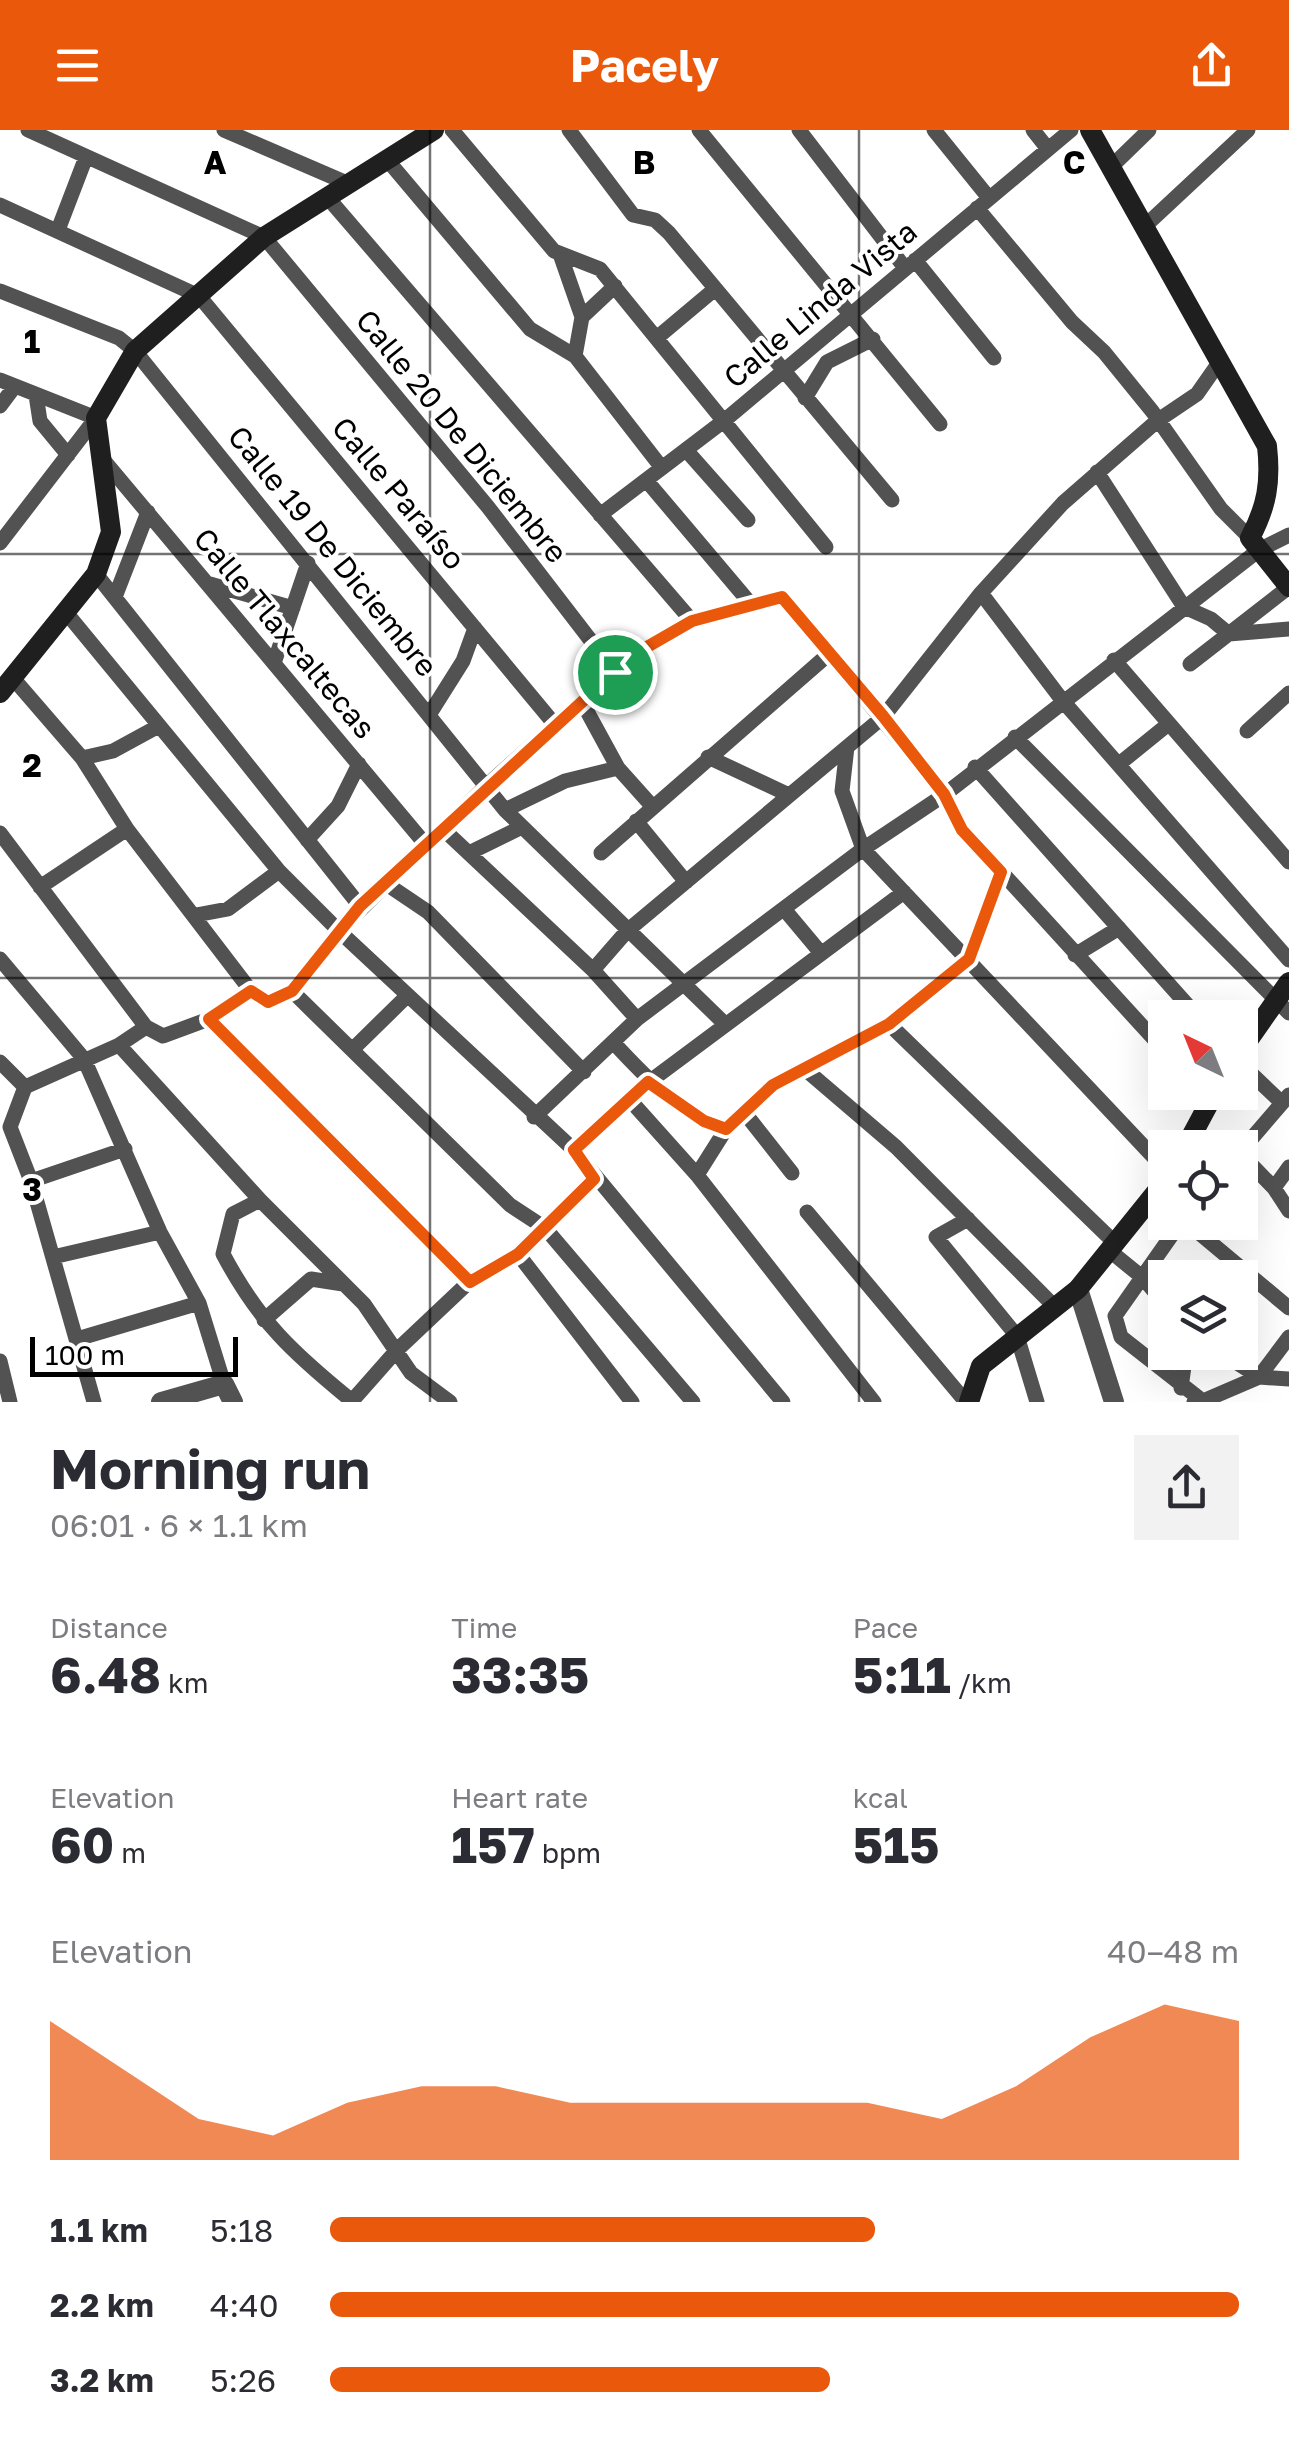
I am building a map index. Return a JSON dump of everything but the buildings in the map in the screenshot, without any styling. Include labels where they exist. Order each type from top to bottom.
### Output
[{"type":"main road","points":[[1090,130],[1267,446],[1270,480],[1255,544],[1289,587]]},
{"type":"main road","points":[[6,685],[96,574],[111,532],[96,418],[135,350],[264,236],[389,162],[428,131]]},
{"type":"main road","points":[[1258,1033],[1282,1007],[1289,982]]},
{"type":"main road","points":[[968,1402],[981,1366],[1078,1288],[1148,1203]]},
{"type":"street","points":[[28,130],[264,236]]},
{"type":"street","points":[[224,130],[350,184]]},
{"type":"street","points":[[452,130],[560,254],[582,317],[575,356]]},
{"type":"street","points":[[569,130],[633,214],[654,220],[669,233],[892,500]]},
{"type":"street","points":[[699,130],[940,424]]},
{"type":"street","points":[[799,130],[994,358]]},
{"type":"street","points":[[934,130],[1072,322],[1104,352],[1221,509],[1255,544]]},
{"type":"street","points":[[1034,130],[1048,148]]},
{"type":"street","name":"Calle Linda Vista","points":[[600,515],[725,420],[1070,130]]},
{"type":"street","points":[[1112,166],[1149,130]]},
{"type":"street","points":[[1144,228],[1248,130]]},
{"type":"street","points":[[58,230],[86,157]]},
{"type":"street","points":[[389,162],[530,329],[575,356],[662,468]]},
{"type":"street","points":[[328,198],[692,621]]},
{"type":"street","points":[[0,205],[199,296]]},
{"type":"street","name":"Calle 20 De Diciembre","points":[[264,236],[488,506],[615,672]]},
{"type":"street","points":[[560,254],[600,269],[659,336],[826,547]]},
{"type":"street","points":[[582,317],[615,286]]},
{"type":"street","points":[[659,336],[715,288]]},
{"type":"street","points":[[0,291],[119,338],[135,350]]},
{"type":"street","name":"Calle Paraíso","points":[[199,296],[556,726]]},
{"type":"street","points":[[805,398],[827,362],[874,340]]},
{"type":"street","name":"Calle 19 De Diciembre","points":[[135,350],[505,810],[725,1024]]},
{"type":"street","points":[[593,970],[627,931],[883,716],[981,592],[1097,472],[1196,394],[1218,364]]},
{"type":"street","points":[[0,406],[8,383],[96,418],[0,544]]},
{"type":"street","points":[[36,395],[40,421],[68,455]]},
{"type":"street","points":[[686,450],[748,520]]},
{"type":"street","name":"Calle Tlaxcaltecas","points":[[101,457],[426,845]]},
{"type":"street","points":[[1097,472],[1184,607],[1211,619],[1229,634],[1289,629]]},
{"type":"street","points":[[646,480],[750,603]]},
{"type":"street","points":[[114,597],[148,512]]},
{"type":"street","points":[[534,1117],[637,1019],[944,794],[1184,607],[1255,544],[1289,535]]},
{"type":"street","points":[[274,663],[308,563]]},
{"type":"street","points":[[96,574],[360,906]]},
{"type":"street","points":[[210,584],[293,608]]},
{"type":"street","points":[[1190,664],[1289,587]]},
{"type":"street","points":[[981,592],[1062,700],[1289,960]]},
{"type":"street","points":[[6,685],[82,758],[127,829],[251,991],[268,1002],[292,991],[360,906],[486,786],[633,655],[692,621],[782,597],[944,794],[962,830],[1148,1033]]},
{"type":"street","points":[[64,610],[280,871],[534,1117],[574,1150],[594,1179],[783,1402]]},
{"type":"street","points":[[429,715],[463,661],[476,628]]},
{"type":"street","points":[[601,854],[830,652]]},
{"type":"street","points":[[1114,660],[1166,726],[1289,862]]},
{"type":"street","points":[[1247,731],[1289,694]]},
{"type":"street","points":[[582,702],[618,768],[652,806]]},
{"type":"street","points":[[82,758],[113,751],[157,726]]},
{"type":"street","points":[[1119,764],[1166,726]]},
{"type":"street","points":[[1015,737],[1282,1007]]},
{"type":"street","points":[[847,747],[842,791],[864,849],[1148,1150]]},
{"type":"street","points":[[708,757],[789,796]]},
{"type":"street","points":[[306,840],[338,806],[359,764]]},
{"type":"street","points":[[505,810],[565,781],[618,768]]},
{"type":"street","points":[[975,768],[1183,1000]]},
{"type":"street","points":[[636,821],[686,882]]},
{"type":"street","points":[[469,853],[522,827]]},
{"type":"street","points":[[40,886],[127,829]]},
{"type":"street","points":[[443,830],[593,970],[637,1019]]},
{"type":"street","points":[[0,833],[146,1027],[163,1036],[209,1019],[251,991]]},
{"type":"street","points":[[196,915],[228,909],[280,871]]},
{"type":"street","points":[[697,1176],[726,1129],[773,1085],[889,1024],[969,959],[1001,872]]},
{"type":"street","points":[[384,883],[428,912],[584,1072]]},
{"type":"street","points":[[574,1150],[648,1082],[904,892]]},
{"type":"street","points":[[784,909],[820,952]]},
{"type":"street","points":[[1075,955],[1119,928]]},
{"type":"street","points":[[0,959],[84,1060],[160,1232],[199,1304],[229,1393],[160,1402]]},
{"type":"street","points":[[292,991],[510,1205],[545,1228],[693,1402]]},
{"type":"street","points":[[354,1048],[407,996]]},
{"type":"street","points":[[209,1019],[470,1282]]},
{"type":"street","points":[[889,1024],[1148,1284]]},
{"type":"street","points":[[94,1402],[31,1180],[5,1132],[25,1086],[119,1045],[146,1027]]},
{"type":"street","points":[[614,1042],[648,1082],[704,1121],[726,1129]]},
{"type":"street","points":[[119,1045],[260,1200],[346,1285],[411,1373],[450,1402]]},
{"type":"street","points":[[0,1062],[25,1086]]},
{"type":"street","points":[[806,1070],[896,1147],[1055,1307]]},
{"type":"street","points":[[1258,1077],[1285,1098],[1258,1131]]},
{"type":"street","points":[[629,1099],[697,1176],[874,1402]]},
{"type":"street","points":[[744,1112],[792,1173]]},
{"type":"street","points":[[31,1180],[125,1149]]},
{"type":"street","points":[[1274,1188],[1289,1167]]},
{"type":"street","points":[[1258,1172],[1289,1211]]},
{"type":"street","points":[[260,1200],[233,1214],[223,1254],[250,1305],[295,1355],[352,1401],[397,1350],[470,1282],[518,1254],[594,1179]]},
{"type":"street","points":[[807,1212],[968,1402]]},
{"type":"street","points":[[968,1219],[936,1237],[1017,1336],[1037,1402]]},
{"type":"street","points":[[53,1257],[160,1232]]},
{"type":"street","points":[[1170,1240],[1115,1316],[1121,1336],[1198,1401],[1259,1377],[1289,1379]]},
{"type":"street","points":[[1205,1240],[1289,1308]]},
{"type":"street","points":[[518,1254],[632,1402]]},
{"type":"street","points":[[264,1320],[310,1278],[346,1285]]},
{"type":"street","points":[[1078,1288],[1114,1402]]},
{"type":"street","points":[[76,1340],[199,1304]]},
{"type":"street","points":[[1259,1377],[1289,1336]]},
{"type":"street","points":[[0,1361],[10,1402]]},
{"type":"street","points":[[1181,1388],[1184,1370]]},
{"type":"street","points":[[1248,1370],[1259,1377]]},
{"type":"route","points":[[782,597],[883,716],[944,794],[962,830],[1001,872],[969,959],[889,1024],[773,1085],[726,1129],[704,1121],[648,1082],[574,1150],[594,1179],[518,1254],[470,1282],[209,1019],[251,991],[268,1002],[278,1001],[292,991],[360,906],[486,786],[615,672],[633,655],[692,621],[782,597]]}]
